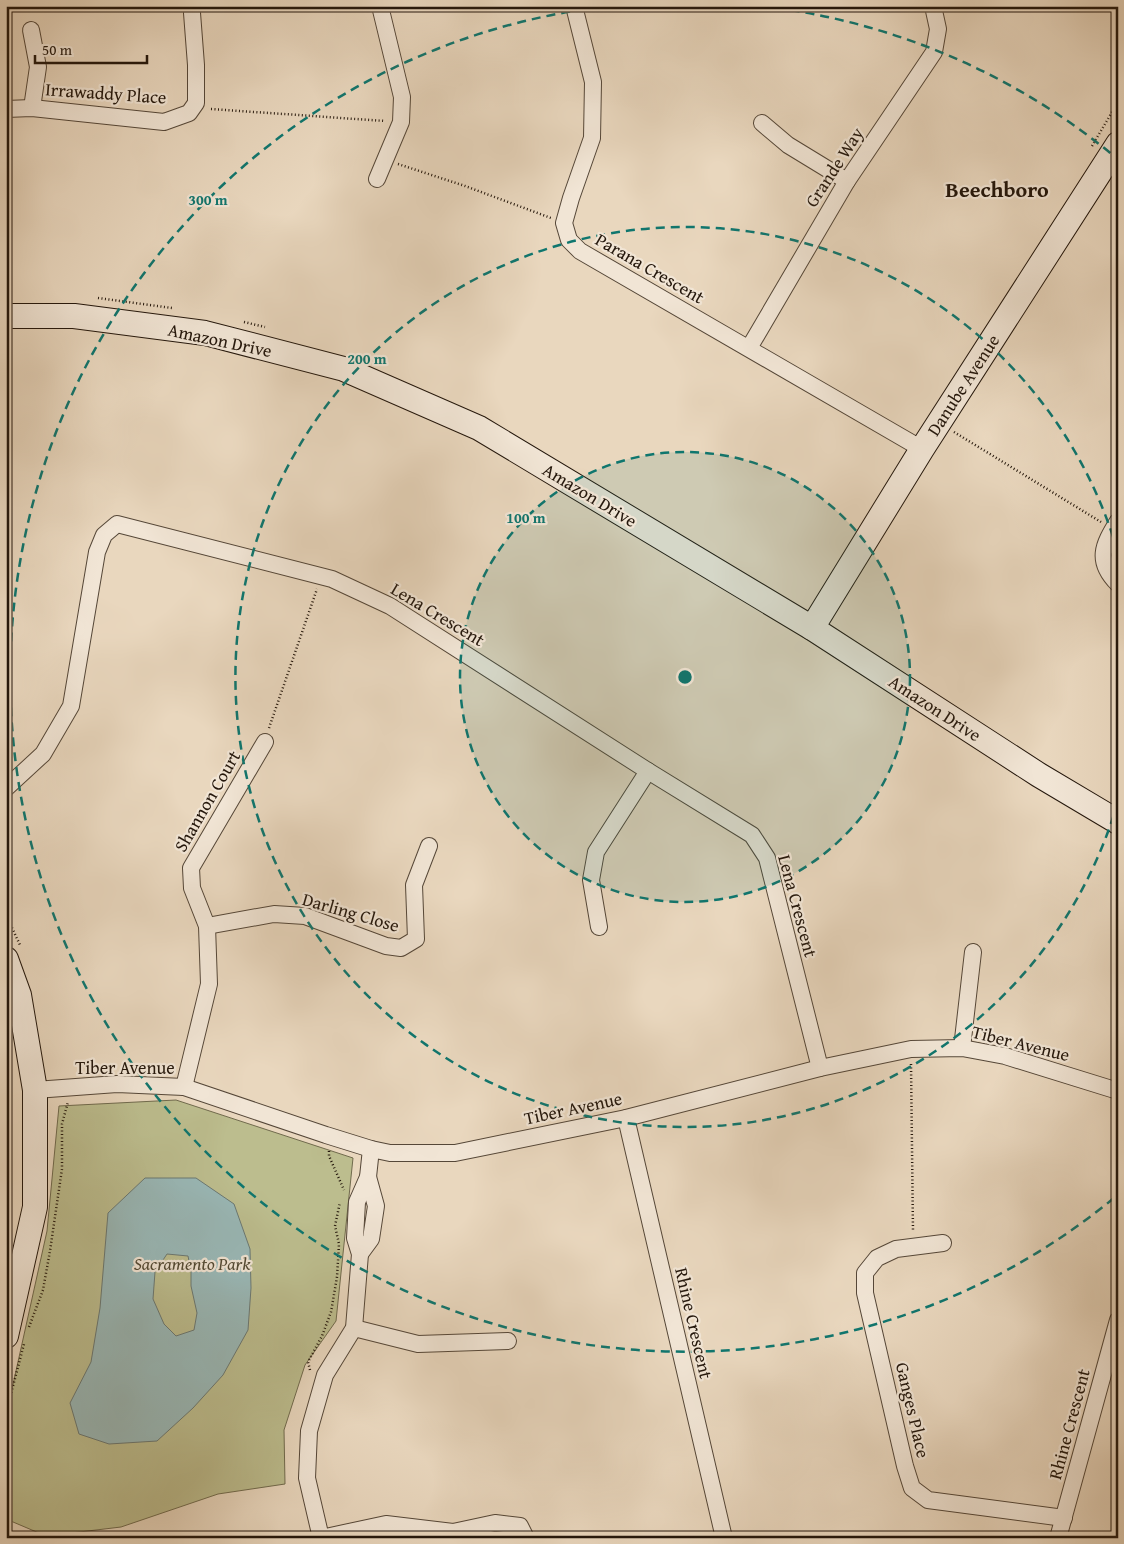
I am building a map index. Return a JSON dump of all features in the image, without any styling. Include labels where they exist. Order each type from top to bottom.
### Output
[{"type":"street","points":[[377,180],[401,122],[402,97],[380,6]]},
{"type":"street","points":[[564,224],[592,138],[593,82],[574,6]]},
{"type":"street","name":"Grande Way","points":[[749,348],[847,181],[934,52],[938,29],[933,6]]},
{"type":"street","points":[[192,13],[196,65],[196,103],[192,108]]},
{"type":"street","points":[[31,30],[38,66],[32,108]]},
{"type":"street","name":"Irrawaddy Place","points":[[6,109],[32,108],[164,122],[189,113],[192,108]]},
{"type":"street","points":[[762,123],[788,145],[847,181]]},
{"type":"street","name":"Danube Avenue","points":[[812,628],[922,449],[1118,144]]},
{"type":"street","name":"Parana Crescent","points":[[564,224],[569,240],[580,251],[922,449]]},
{"type":"street","name":"Amazon Drive","points":[[6,316],[74,316],[205,333],[344,369],[479,428],[812,628],[1039,775],[1118,822]]},
{"type":"street","name":"Lena Crescent","points":[[6,788],[42,754],[71,706],[97,552],[104,535],[117,524],[332,579],[390,606],[648,771],[752,835],[767,858],[820,1068]]},
{"type":"street","points":[[1115,526],[1106,540],[1103,558],[1108,572],[1118,584]]},
{"type":"street","name":"Shannon Court","points":[[184,1087],[209,984],[207,926],[192,888],[191,868],[265,742]]},
{"type":"street","points":[[599,927],[591,880],[596,852],[648,771]]},
{"type":"street","name":"Darling Close","points":[[207,926],[274,914],[305,916],[386,946],[401,948],[416,939],[414,884],[430,846]]},
{"type":"street","points":[[962,1048],[973,952]]},
{"type":"street","points":[[8,1321],[34,1207],[35,1090],[13,953]]},
{"type":"street","name":"Tiber Avenue","points":[[35,1090],[117,1084],[184,1087],[330,1136],[390,1153],[455,1153],[626,1118],[820,1068],[911,1049],[962,1048],[1005,1056],[1118,1090]]},
{"type":"street","name":"Rhine Crescent","points":[[626,1118],[724,1538]]},
{"type":"street","points":[[372,1149],[368,1177],[376,1206],[371,1239],[360,1254],[354,1328],[325,1375],[309,1432],[307,1478],[321,1538],[386,1524],[453,1532],[494,1523],[520,1526],[526,1538]]},
{"type":"street","name":"Ganges Place","points":[[943,1243],[896,1250],[877,1258],[865,1273],[865,1293],[905,1466],[912,1488],[928,1500],[1064,1518]]},
{"type":"street","name":"Rhine Crescent","points":[[1058,1538],[1118,1320]]},
{"type":"street","points":[[354,1328],[418,1344],[508,1341]]},
{"type":"path","points":[[1088,152],[1118,102]]},
{"type":"path","points":[[192,108],[401,122]]},
{"type":"path","points":[[385,159],[465,186],[564,224]]},
{"type":"path","points":[[98,298],[173,308]]},
{"type":"path","points":[[242,321],[268,328]]},
{"type":"path","points":[[939,423],[1115,526]]},
{"type":"path","points":[[265,742],[322,577]]},
{"type":"path","points":[[6,914],[13,953]]},
{"type":"path","points":[[911,1049],[914,1247]]},
{"type":"path","points":[[311,1373],[308,1362],[322,1336],[331,1312],[337,1277],[339,1244],[335,1226],[344,1190],[329,1156],[330,1136]]},
{"type":"green space","name":"Sacramento Park","points":[[176,1100],[353,1158],[336,1321],[305,1365],[284,1430],[285,1484],[218,1494],[121,1527],[46,1536],[6,1519],[6,1416],[47,1231],[59,1106]]},
{"type":"water","points":[[145,1178],[196,1178],[234,1204],[250,1249],[251,1288],[248,1330],[223,1375],[193,1408],[157,1441],[109,1444],[79,1434],[70,1403],[91,1362],[100,1308],[108,1213]],"holes":[[[167,1254],[188,1256],[191,1286],[197,1313],[194,1330],[176,1336],[164,1324],[153,1299],[155,1272]]]},
{"type":"district","name":"Beechboro","points":[[997,189]]}]
